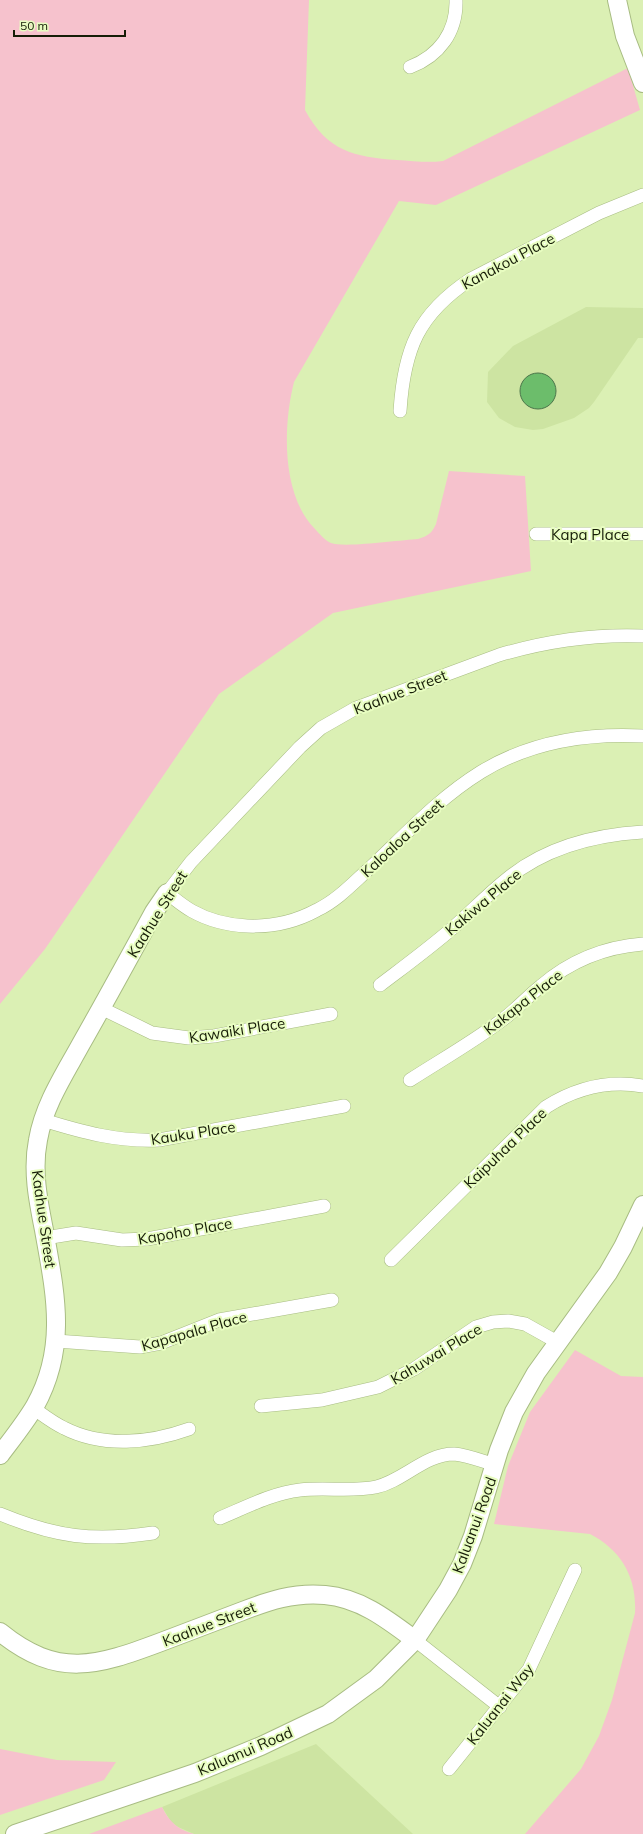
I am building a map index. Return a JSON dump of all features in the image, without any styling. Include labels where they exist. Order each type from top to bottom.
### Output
[{"type":"street","points":[[410,67],[428,58],[443,44],[453,26],[456,0]]},
{"type":"street","points":[[617,0],[625,36],[638,59],[643,83]]},
{"type":"street","name":"Kanakou Place","points":[[400,411],[403,375],[412,344],[429,315],[452,291],[471,279],[600,213],[643,195]]},
{"type":"street","name":"Kapa Place","points":[[536,534],[643,534]]},
{"type":"street","name":"Kaahue Street","points":[[0,1455],[34,1408],[49,1373],[56,1341],[57,1308],[35,1175],[37,1145],[43,1120],[57,1088],[154,912],[191,862],[300,747],[321,728],[344,713],[523,648],[571,638],[643,636]]},
{"type":"street","name":"Kaloaloa Street","points":[[167,893],[192,911],[223,922],[256,926],[288,922],[318,910],[331,902],[442,800],[461,785],[492,766],[525,751],[571,738],[607,735],[643,736]]},
{"type":"street","name":"Kakiwa Place","points":[[380,985],[454,928],[508,878],[535,860],[552,851],[589,839],[643,832]]},
{"type":"street","name":"Kakapa Place","points":[[410,1080],[493,1027],[539,987],[565,968],[603,952],[643,944]]},
{"type":"street","name":"Kawaiki Place","points":[[101,1008],[152,1033],[189,1038],[214,1036],[331,1014]]},
{"type":"street","name":"Kaipuhaa Place","points":[[391,1260],[546,1107],[569,1094],[594,1086],[620,1084],[643,1086]]},
{"type":"street","name":"Kauku Place","points":[[43,1120],[107,1138],[140,1141],[159,1140],[344,1106]]},
{"type":"street","name":"Kaluanui Road","points":[[15,1834],[195,1773],[260,1746],[328,1714],[376,1679],[415,1640],[448,1590],[462,1564],[473,1536],[495,1465],[514,1412],[536,1373],[608,1273],[643,1205]]},
{"type":"street","name":"Kapoho Place","points":[[45,1238],[76,1233],[122,1240],[147,1239],[324,1206]]},
{"type":"street","name":"Kapapala Place","points":[[56,1341],[140,1347],[161,1343],[219,1320],[332,1300]]},
{"type":"street","name":"Kahuwai Place","points":[[261,1406],[322,1400],[355,1394],[378,1387],[414,1369],[476,1327],[492,1322],[508,1321],[524,1324],[559,1343]]},
{"type":"street","points":[[34,1408],[64,1428],[79,1435],[106,1440],[149,1440],[189,1429]]},
{"type":"street","points":[[220,1518],[269,1498],[298,1490],[365,1489],[382,1486],[396,1480],[436,1457],[445,1455],[464,1456],[495,1465]]},
{"type":"street","points":[[0,1514],[47,1531],[76,1537],[117,1538],[153,1533]]},
{"type":"street","name":"Kaluanai Way","points":[[449,1768],[529,1669],[574,1570]]},
{"type":"street","name":"Kaahue Street","points":[[0,1632],[23,1648],[43,1658],[60,1662],[94,1663],[127,1655],[277,1598],[309,1594],[330,1596],[357,1603],[385,1618],[415,1640]]},
{"type":"street","points":[[415,1640],[500,1706]]},
{"type":"shaded area","points":[[0,0],[309,0],[305,110],[323,135],[332,143],[355,154],[368,157],[420,162],[443,161],[628,68],[640,110],[436,205],[399,201],[294,382],[290,399],[287,438],[291,479],[296,498],[304,515],[322,537],[331,543],[348,545],[418,539],[431,532],[436,524],[449,471],[525,476],[531,571],[333,613],[219,694],[45,949],[0,1004]]},
{"type":"shaded area","points":[[586,307],[643,308],[643,338],[638,338],[594,402],[589,408],[574,418],[543,429],[533,430],[515,427],[499,418],[487,402],[488,372],[513,346]]},
{"type":"shaded area","points":[[575,1350],[621,1376],[643,1377],[643,1834],[525,1834],[581,1769],[599,1736],[612,1700],[635,1613],[633,1588],[630,1576],[625,1566],[610,1548],[590,1534],[494,1524],[508,1466],[530,1412]]},
{"type":"shaded area","points":[[316,1744],[413,1834],[194,1834],[171,1822],[162,1807]]},
{"type":"shaded area","points":[[0,1749],[57,1760],[116,1762],[104,1780],[0,1815]]},
{"type":"shaded area","points":[[162,1807],[175,1825],[194,1834],[89,1834]]},
{"type":"building","points":[[538,373],[551,378],[556,391],[551,404],[538,409],[525,404],[520,391],[525,378]]}]
